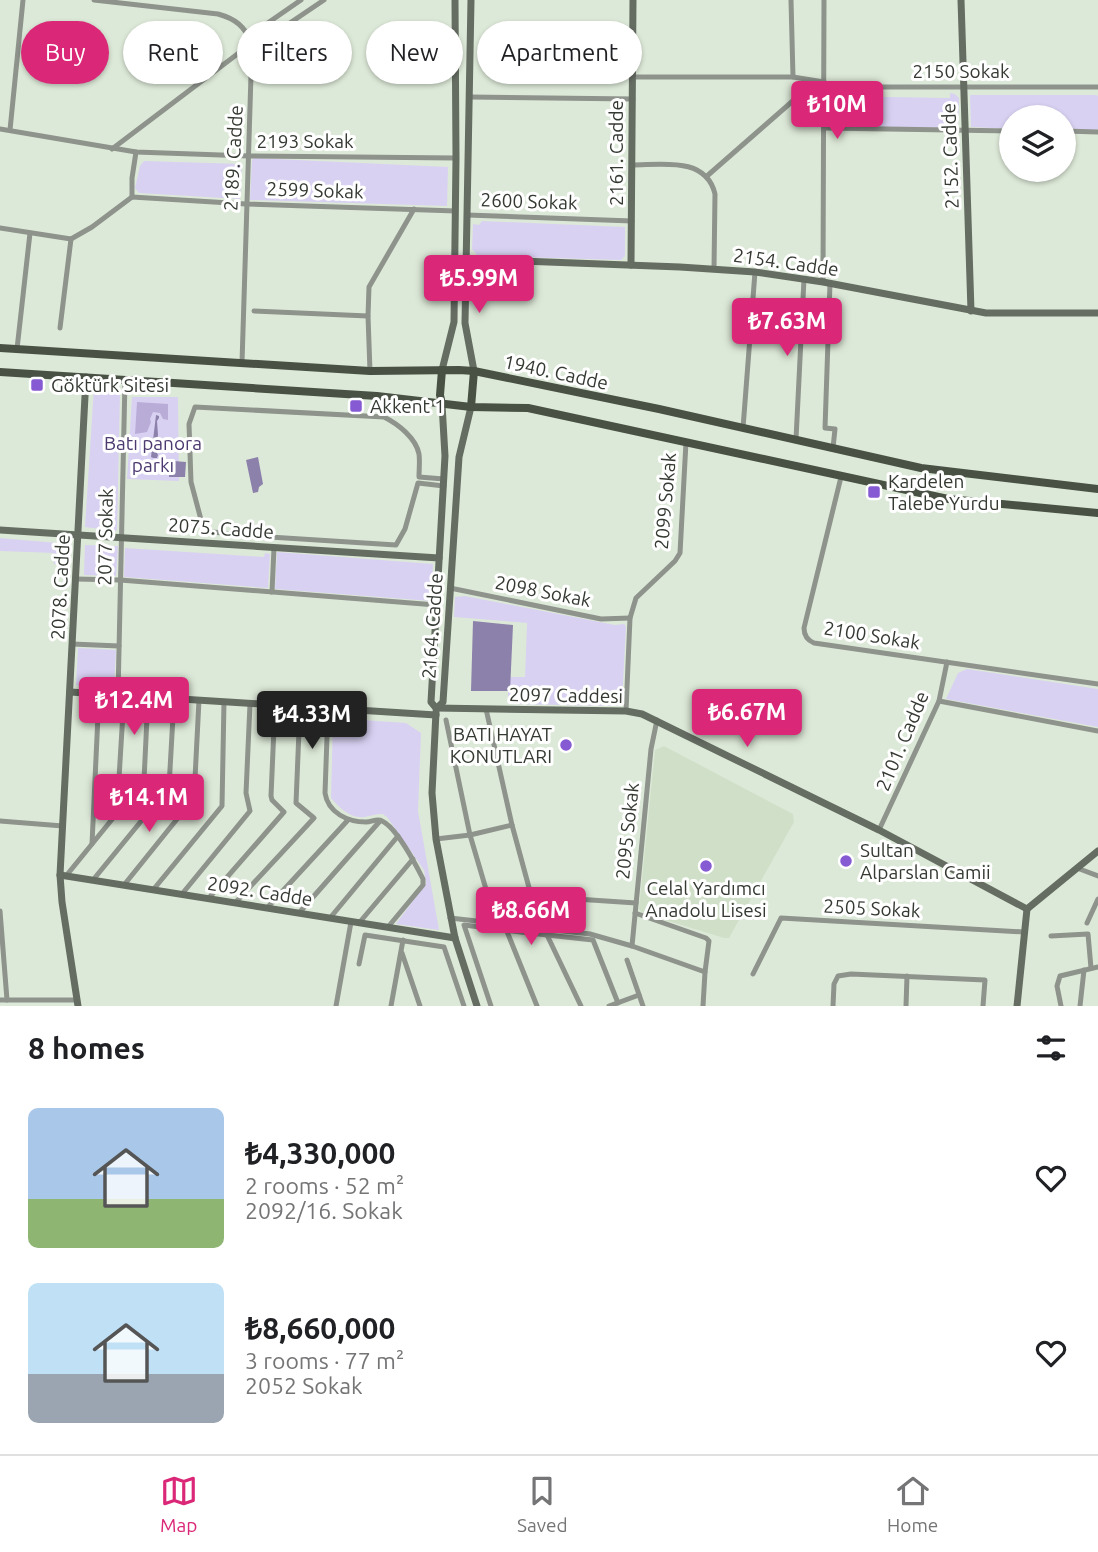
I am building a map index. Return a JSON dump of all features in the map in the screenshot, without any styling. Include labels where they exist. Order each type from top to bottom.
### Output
[{"type":"main road","name":"1940. Cadde","points":[[0,348],[370,371],[474,371],[920,468],[1098,489]]},
{"type":"main road","name":"2164. Cadde","points":[[442,370],[442,404]]},
{"type":"main road","name":"2164. Cadde","points":[[471,407],[474,371]]},
{"type":"main road","points":[[0,372],[377,397],[471,407],[528,408],[948,499],[1098,513]]},
{"type":"street","points":[[10,130],[23,0]]},
{"type":"street","points":[[94,0],[218,14],[237,21]]},
{"type":"street","points":[[276,21],[301,0]]},
{"type":"street","points":[[288,21],[324,0]]},
{"type":"street","name":"2164. Cadde","points":[[442,370],[454,322],[455,0]]},
{"type":"street","name":"2164. Cadde","points":[[471,0],[465,323],[474,371]]},
{"type":"street","name":"2161. Cadde","points":[[633,0],[633,21]]},
{"type":"street","points":[[790,0],[793,77]]},
{"type":"street","points":[[824,0],[827,283],[825,428],[835,429],[833,448]]},
{"type":"street","name":"2152. Cadde","points":[[961,0],[971,310]]},
{"type":"street","points":[[112,149],[237,53]]},
{"type":"street","name":"2150 Sokak","points":[[642,77],[793,77],[824,85],[1098,87]]},
{"type":"street","points":[[707,176],[803,92],[810,80]]},
{"type":"street","name":"2189. Cadde","points":[[242,363],[250,84]]},
{"type":"street","name":"2161. Cadde","points":[[631,265],[633,84]]},
{"type":"street","points":[[470,96],[633,99]]},
{"type":"street","points":[[824,128],[999,131]]},
{"type":"street","name":"2193 Sokak","points":[[0,129],[136,152],[456,158]]},
{"type":"street","points":[[1076,131],[1098,132]]},
{"type":"street","points":[[0,228],[71,239],[132,197],[136,152]]},
{"type":"street","points":[[632,165],[687,166],[700,170],[707,176],[715,194],[713,269]]},
{"type":"street","name":"2599 Sokak","points":[[132,197],[456,211]]},
{"type":"street","points":[[370,371],[369,287],[414,209]]},
{"type":"street","name":"2600 Sokak","points":[[467,215],[632,221]]},
{"type":"street","points":[[17,349],[30,233]]},
{"type":"street","points":[[60,328],[71,239]]},
{"type":"street","name":"2154. Cadde","points":[[467,260],[755,272],[971,310],[1008,314],[1098,313]]},
{"type":"street","points":[[743,428],[755,272]]},
{"type":"street","points":[[796,439],[804,279]]},
{"type":"street","points":[[254,312],[368,316]]},
{"type":"street","name":"2078. Cadde","points":[[77,1003],[62,902],[63,826],[86,377]]},
{"type":"street","name":"2077 Sokak","points":[[117,813],[125,380]]},
{"type":"street","name":"2164. Cadde","points":[[442,404],[444,482],[431,702],[436,712],[443,702],[459,457],[471,407]]},
{"type":"street","points":[[195,407],[384,417],[395,422],[412,440],[419,453],[418,480],[405,529],[396,545],[204,531],[191,482],[189,425],[195,407]]},
{"type":"street","name":"2099 Sokak","points":[[626,711],[630,618],[634,599],[675,561],[680,553],[686,442]]},
{"type":"street","name":"2100 Sokak","points":[[841,477],[804,628],[806,637],[814,643],[1098,684]]},
{"type":"street","points":[[418,480],[444,482]]},
{"type":"street","name":"2075. Cadde","points":[[0,530],[439,558]]},
{"type":"street","points":[[272,592],[274,548]]},
{"type":"street","points":[[76,579],[120,580],[436,605]]},
{"type":"street","name":"2098 Sokak","points":[[450,588],[601,618],[630,618]]},
{"type":"street","points":[[72,644],[119,646]]},
{"type":"street","name":"2101. Cadde","points":[[880,830],[939,701],[947,662]]},
{"type":"street","name":"2097 Caddesi","points":[[70,692],[328,709],[436,712],[486,709],[626,711],[642,714],[880,830],[1027,909]]},
{"type":"street","points":[[92,844],[99,694]]},
{"type":"street","points":[[63,875],[141,785],[145,775],[148,697]]},
{"type":"street","points":[[93,880],[169,787],[174,699]]},
{"type":"street","points":[[124,885],[193,800],[199,700]]},
{"type":"street","points":[[939,701],[1098,731]]},
{"type":"street","points":[[153,890],[221,807],[224,702]]},
{"type":"street","points":[[182,894],[248,814],[250,807],[246,793],[250,704]]},
{"type":"street","points":[[208,898],[284,813],[271,798],[275,705]]},
{"type":"street","points":[[236,903],[314,818],[296,803],[300,707]]},
{"type":"street","points":[[328,709],[325,797],[332,809],[348,820],[385,822],[398,836],[424,882],[388,927]]},
{"type":"street","points":[[486,709],[512,825],[540,929]]},
{"type":"street","points":[[436,712],[432,793],[436,839],[450,918],[477,1006]]},
{"type":"street","points":[[446,720],[470,835],[496,923]]},
{"type":"street","name":"2095 Sokak","points":[[632,946],[651,749],[657,720]]},
{"type":"street","points":[[268,908],[348,820]]},
{"type":"street","points":[[299,913],[380,820]]},
{"type":"street","points":[[0,821],[63,826]]},
{"type":"street","points":[[436,839],[470,835],[512,825]]},
{"type":"street","points":[[330,918],[398,836]]},
{"type":"street","points":[[1017,1006],[1027,909],[1098,851]]},
{"type":"street","points":[[336,1006],[355,922],[412,859]]},
{"type":"street","points":[[1077,869],[1098,876]]},
{"type":"street","name":"2092. Cadde","points":[[63,875],[455,938]]},
{"type":"street","points":[[531,896],[636,903]]},
{"type":"street","points":[[1087,923],[1098,899]]},
{"type":"street","points":[[0,911],[4,1000],[77,1003]]},
{"type":"street","points":[[635,913],[706,938],[709,944],[703,1006]]},
{"type":"street","points":[[450,918],[590,934],[705,972]]},
{"type":"street","name":"2505 Sokak","points":[[754,974],[781,918],[1024,932]]},
{"type":"street","points":[[491,1006],[464,925],[593,940],[618,1003]]},
{"type":"street","points":[[506,929],[537,1006]]},
{"type":"street","points":[[359,964],[365,934],[444,947],[464,1006]]},
{"type":"street","points":[[1051,936],[1088,934],[1087,969],[1080,1006]]},
{"type":"street","points":[[547,935],[581,1006]]},
{"type":"street","points":[[391,1006],[403,940]]},
{"type":"street","points":[[401,950],[421,1006]]},
{"type":"street","points":[[627,960],[643,1006]]},
{"type":"street","points":[[1061,1006],[1056,986],[1058,978],[1062,974],[1098,967]]},
{"type":"street","points":[[832,1006],[834,984],[838,976],[851,974],[985,979],[983,1006]]},
{"type":"street","points":[[906,1006],[907,976]]},
{"type":"street","points":[[610,1006],[639,995]]},
{"type":"shaded area","points":[[137,402],[168,404],[168,420],[163,419],[160,413],[153,412],[147,432],[135,434]]},
{"type":"shaded area","points":[[156,415],[159,416],[155,449],[158,455],[153,458],[151,457]]},
{"type":"shaded area","points":[[258,457],[263,484],[258,492],[253,493],[246,460]]},
{"type":"shaded area","points":[[174,461],[186,462],[185,477],[169,477],[170,465]]},
{"type":"shaded area","points":[[473,621],[513,625],[510,691],[471,691]]},
{"type":"shaded area","name":"Celal Yardımcı Anadolu Lisesi","points":[[664,746],[793,814],[794,822],[729,938],[642,913],[639,909],[655,750]]},
{"type":"green space","points":[[950,93],[959,98],[958,128],[833,126],[828,120],[829,96],[950,98]]},
{"type":"green space","points":[[970,95],[1098,96],[1098,129],[1095,131],[1076,130],[1076,105],[999,105],[999,128],[971,127]]},
{"type":"green space","points":[[254,158],[448,167],[447,206],[250,200]]},
{"type":"green space","points":[[144,161],[242,164],[240,199],[139,193],[135,188],[140,166]]},
{"type":"green space","points":[[482,221],[625,227],[625,256],[621,260],[478,256],[472,249],[473,224],[479,225]]},
{"type":"green space","points":[[94,387],[117,389],[120,393],[115,531],[85,527]]},
{"type":"green space","name":"Batı panora parkı","points":[[132,397],[178,397],[179,481],[127,479]]},
{"type":"green space","points":[[0,538],[69,544],[69,565],[54,564],[54,553],[0,551]]},
{"type":"green space","points":[[85,545],[118,546],[116,576],[84,575]]},
{"type":"green space","points":[[125,548],[264,557],[265,553],[270,554],[268,588],[124,577]]},
{"type":"green space","points":[[277,552],[433,564],[431,601],[275,589]]},
{"type":"green space","points":[[465,596],[615,625],[624,624],[622,702],[619,706],[508,704],[508,677],[525,677],[527,623],[454,617],[455,597]]},
{"type":"green space","points":[[78,648],[116,650],[114,687],[76,685]]},
{"type":"green space","points":[[967,669],[1098,689],[1098,727],[946,699],[958,673]]},
{"type":"green space","points":[[333,718],[406,723],[421,733],[418,811],[439,930],[396,924],[426,883],[424,870],[387,817],[382,814],[365,817],[350,815],[331,798]]},
{"type":"place","name":"Göktürk Sitesi","points":[[37,385]]},
{"type":"place","name":"Akkent 1","points":[[356,406]]},
{"type":"place","name":"Kardelen Talebe Yurdu","points":[[874,492]]},
{"type":"place","name":"BATI HAYAT KONUTLARI","points":[[566,745]]},
{"type":"place","name":"Sultan Alparslan Camii","points":[[846,861]]},
{"type":"place","name":"Celal Yardımcı Anadolu Lisesi","points":[[706,866]]}]
